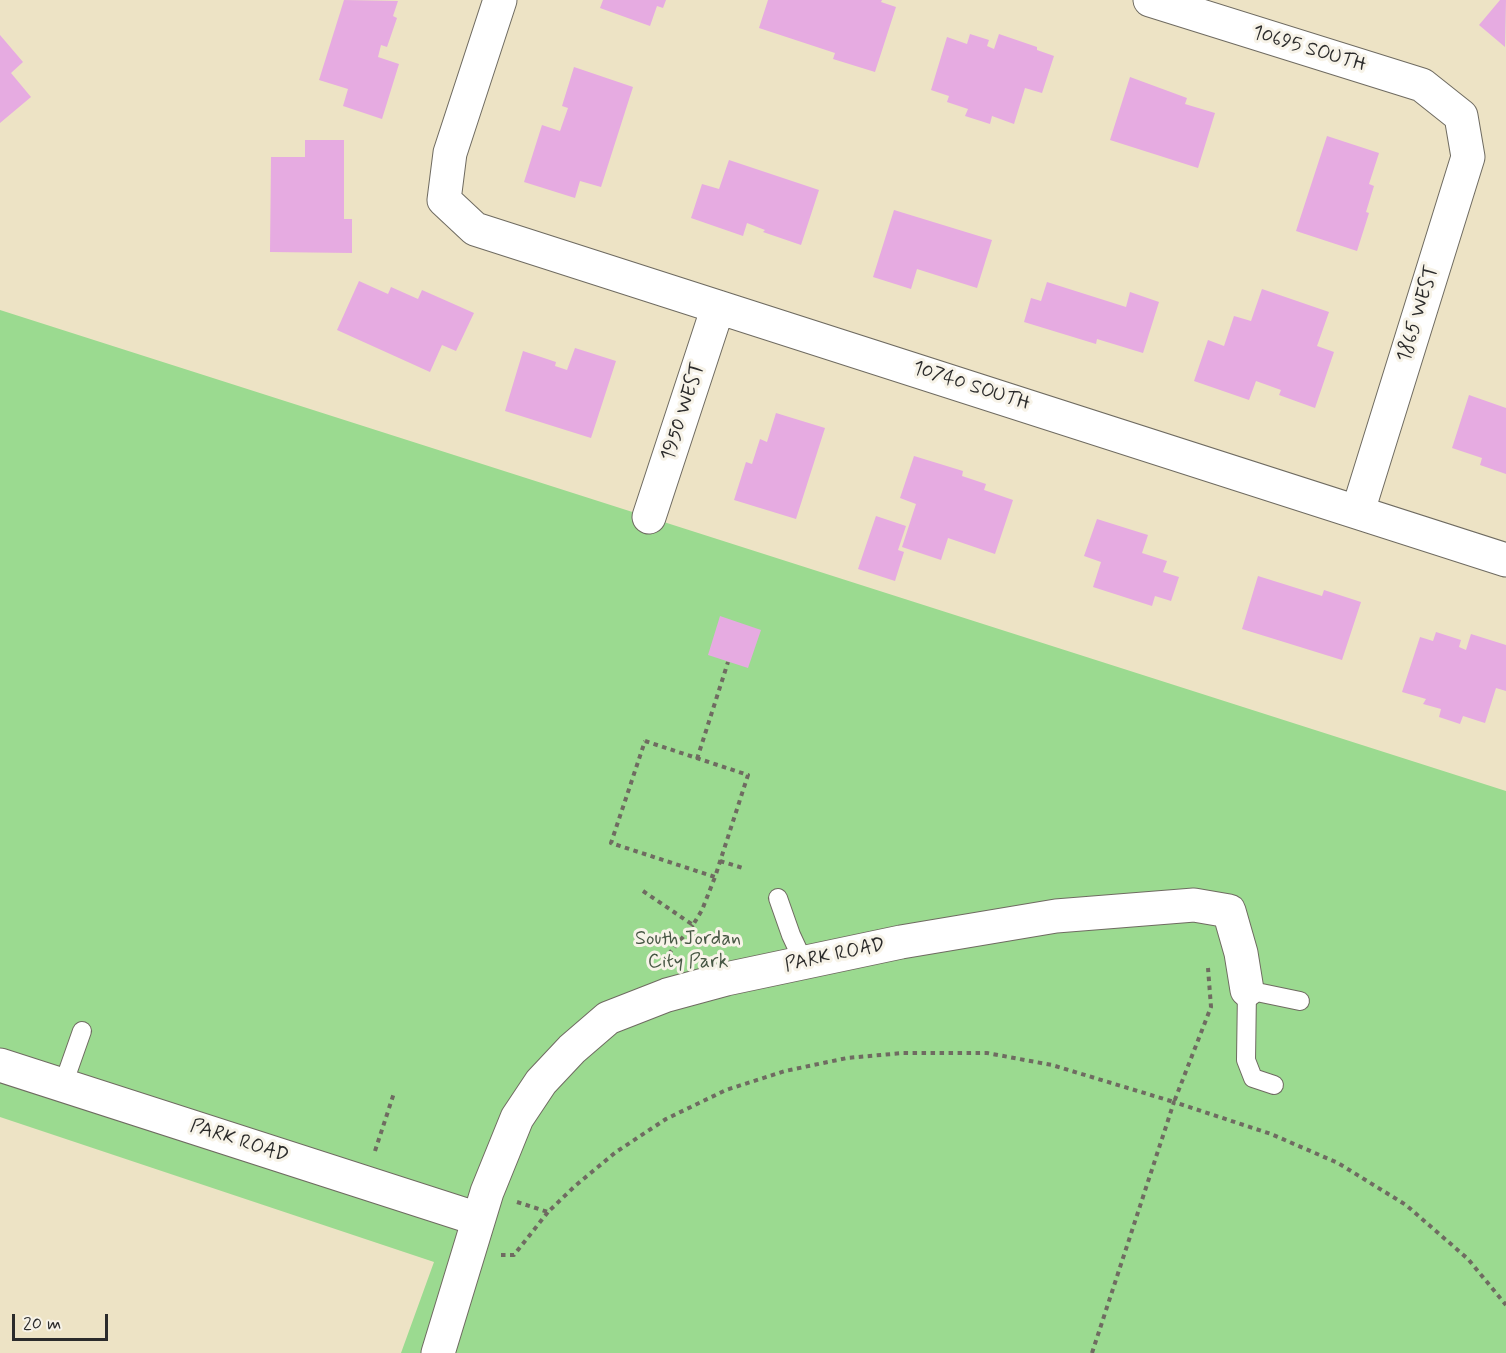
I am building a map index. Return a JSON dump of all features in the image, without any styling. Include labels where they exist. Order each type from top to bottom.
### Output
[{"type":"street","name":"10740 SOUTH","points":[[500,0],[450,153],[444,200],[475,229],[1506,560]]},
{"type":"street","name":"10695 SOUTH","points":[[1150,0],[1422,85],[1461,116]]},
{"type":"street","name":"1865 WEST","points":[[1358,511],[1468,157],[1461,116]]},
{"type":"street","name":"1950 WEST","points":[[650,517],[718,307]]},
{"type":"street","name":"PARK ROAD","points":[[438,1353],[478,1219],[517,1118],[541,1082],[572,1049],[608,1018],[667,995],[726,979],[901,942],[1056,916],[1194,905],[1229,911],[1241,952],[1247,990]]},
{"type":"street","name":"PARK ROAD","points":[[0,1065],[478,1219]]},
{"type":"lane","points":[[778,898],[804,963]]},
{"type":"lane","points":[[1274,1085],[1253,1078],[1246,1060],[1247,990],[1300,1001]]},
{"type":"lane","points":[[63,1085],[82,1031]]},
{"type":"path","points":[[697,759],[728,662]]},
{"type":"path","points":[[643,891],[693,925],[702,910],[715,877],[748,775],[645,741],[611,843],[715,877]]},
{"type":"path","points":[[720,861],[743,868]]},
{"type":"path","points":[[1092,1353],[1173,1102],[1210,1007],[1207,965]]},
{"type":"path","points":[[514,1255],[548,1212],[616,1152],[666,1119],[726,1090],[785,1071],[847,1058],[903,1053],[987,1053],[1052,1065],[1173,1102],[1271,1134],[1338,1162],[1406,1205],[1468,1259],[1506,1305]]},
{"type":"path","points":[[514,1201],[548,1212]]},
{"type":"green space","name":"South Jordan City Park","points":[[0,310],[1506,791],[1506,1353],[401,1353],[434,1262],[0,1117]]},
{"type":"building","points":[[344,0],[398,1],[393,16],[397,18],[387,47],[381,45],[378,57],[399,64],[382,119],[343,106],[348,89],[319,80]]},
{"type":"building","points":[[603,0],[666,0],[663,8],[657,6],[650,26],[600,8]]},
{"type":"building","points":[[768,0],[882,0],[881,2],[896,7],[875,72],[833,59],[835,53],[759,28]]},
{"type":"building","points":[[1500,0],[1506,0],[1505,47],[1479,25]]},
{"type":"building","points":[[970,34],[989,40],[987,46],[994,49],[999,34],[1037,47],[1037,50],[1054,56],[1042,93],[1025,88],[1014,124],[992,116],[990,124],[965,116],[968,109],[947,102],[949,96],[931,90],[947,37],[967,44]]},
{"type":"building","points":[[0,35],[23,62],[11,73],[31,97],[0,123]]},
{"type":"building","points":[[574,67],[633,87],[601,187],[580,181],[575,198],[524,182],[542,125],[560,131],[568,108],[562,106]]},
{"type":"building","points":[[1130,77],[1187,98],[1185,104],[1215,113],[1198,168],[1110,140]]},
{"type":"building","points":[[1327,136],[1379,153],[1369,184],[1374,186],[1366,212],[1369,213],[1357,251],[1296,231]]},
{"type":"building","points":[[305,140],[344,140],[344,219],[352,219],[352,253],[270,252],[271,157],[305,157]]},
{"type":"building","points":[[729,160],[819,190],[801,245],[763,232],[765,230],[747,223],[743,236],[691,218],[702,184],[719,189]]},
{"type":"building","points":[[894,210],[992,240],[977,288],[917,269],[911,289],[873,277]]},
{"type":"building","points":[[359,281],[388,294],[391,287],[418,299],[422,290],[474,313],[456,351],[442,345],[430,372],[337,330]]},
{"type":"building","points":[[1047,282],[1126,307],[1130,292],[1159,302],[1143,353],[1097,339],[1096,344],[1024,322],[1031,298],[1041,301]]},
{"type":"building","points":[[1262,289],[1329,312],[1317,346],[1334,352],[1315,408],[1279,395],[1281,390],[1256,381],[1249,400],[1194,381],[1208,340],[1224,346],[1234,316],[1251,321]]},
{"type":"building","points":[[575,348],[616,361],[591,438],[505,411],[523,351],[556,362],[555,366],[567,370]]},
{"type":"building","points":[[1469,395],[1506,408],[1506,474],[1480,465],[1482,458],[1452,448]]},
{"type":"building","points":[[776,413],[825,428],[796,519],[734,500],[746,462],[752,464],[760,439],[767,442]]},
{"type":"building","points":[[914,456],[963,471],[962,476],[986,484],[984,490],[1013,500],[995,554],[948,538],[941,560],[902,547],[916,504],[900,498]]},
{"type":"building","points":[[876,516],[906,526],[898,550],[904,552],[895,581],[858,569]]},
{"type":"building","points":[[1097,519],[1148,535],[1142,553],[1167,561],[1163,572],[1179,577],[1171,601],[1155,596],[1152,606],[1093,587],[1101,562],[1084,556]]},
{"type":"building","points":[[1258,576],[1322,596],[1324,590],[1361,602],[1342,660],[1242,629]]},
{"type":"building","points":[[720,616],[761,630],[748,668],[708,655]]},
{"type":"building","points":[[1436,632],[1461,640],[1459,647],[1466,650],[1471,634],[1506,645],[1506,691],[1496,688],[1485,723],[1463,716],[1460,724],[1439,717],[1441,709],[1423,704],[1426,699],[1402,692],[1420,637],[1433,641]]}]
